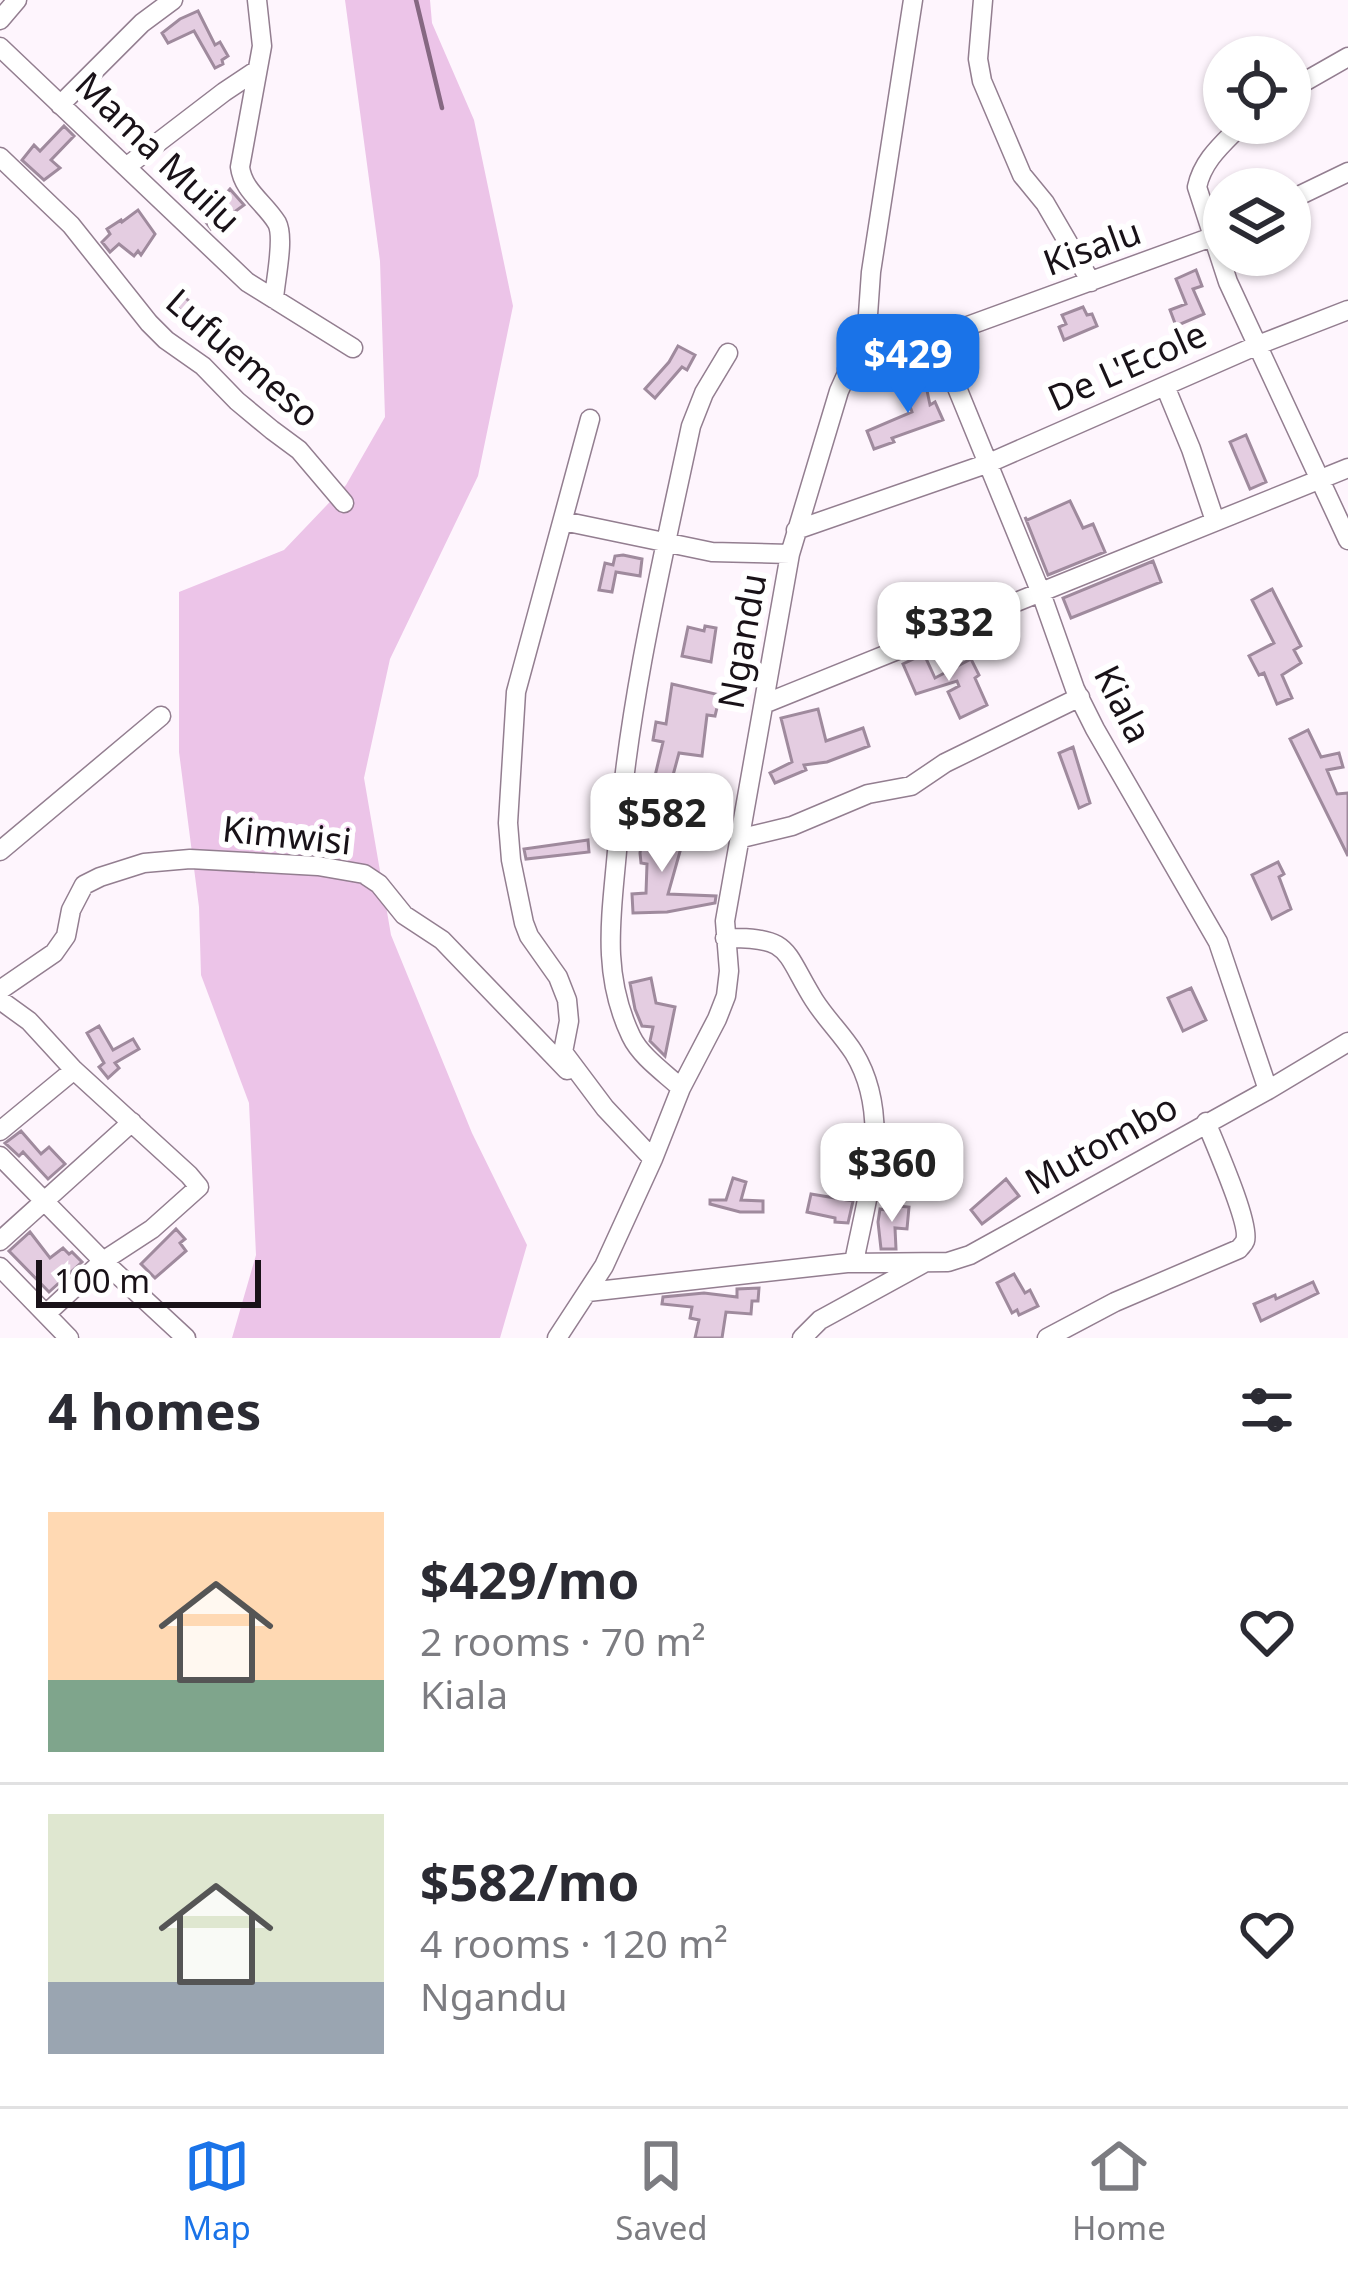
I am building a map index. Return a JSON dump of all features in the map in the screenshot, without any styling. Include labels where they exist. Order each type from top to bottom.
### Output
[{"type":"street","points":[[0,20],[17,0]]},
{"type":"street","points":[[60,105],[142,23],[173,0]]},
{"type":"street","points":[[257,0],[263,34],[240,167],[250,191],[278,225],[274,299]]},
{"type":"street","name":"Ngandu","points":[[557,1338],[588,1292],[727,996],[725,921],[790,554],[847,370],[867,328],[871,272],[913,0]]},
{"type":"street","points":[[982,0],[978,59],[982,81],[1022,175],[1046,203],[1091,282]]},
{"type":"street","name":"Mama Muilu","points":[[0,47],[247,282],[353,348]]},
{"type":"street","points":[[1311,78],[1348,57]]},
{"type":"street","points":[[125,167],[257,70]]},
{"type":"street","points":[[1203,168],[1223,144]]},
{"type":"street","name":"Lufuemeso","points":[[0,157],[71,225],[149,323],[299,450],[344,503]]},
{"type":"street","points":[[1203,168],[1197,187],[1203,201]]},
{"type":"street","points":[[1311,190],[1348,172]]},
{"type":"street","name":"Kisalu","points":[[847,370],[1203,241]]},
{"type":"street","points":[[1227,276],[1348,540]]},
{"type":"street","name":"De L'Ecole","points":[[796,530],[989,463],[1348,310]]},
{"type":"street","name":"Kiala","points":[[937,339],[1080,698],[1213,931],[1268,1090]]},
{"type":"street","points":[[681,1088],[630,1034],[609,953],[610,898],[621,794],[691,426],[728,353]]},
{"type":"street","points":[[1165,386],[1215,521]]},
{"type":"street","points":[[590,418],[514,704],[510,841],[529,937],[558,977],[567,1000],[569,1021],[563,1052],[653,1160]]},
{"type":"street","points":[[764,704],[1348,468]]},
{"type":"street","points":[[563,521],[712,552],[790,554]]},
{"type":"street","points":[[742,838],[792,826],[868,794],[911,786],[979,746],[1080,698]]},
{"type":"street","points":[[0,851],[160,716]]},
{"type":"street","name":"Kimwisi","points":[[0,990],[54,953],[66,936],[71,910],[84,885],[144,862],[278,862],[364,874],[379,884],[404,915],[442,940],[605,1108]]},
{"type":"street","points":[[725,938],[759,938],[787,951],[816,1004],[855,1054],[869,1089],[874,1147],[854,1262]]},
{"type":"street","points":[[0,1000],[29,1021],[74,1070],[200,1187],[152,1229],[103,1261],[46,1314]]},
{"type":"street","name":"Mutombo","points":[[588,1292],[854,1262],[948,1262],[970,1256],[1348,1042]]},
{"type":"street","points":[[0,1131],[74,1070]]},
{"type":"street","points":[[0,1241],[132,1122]]},
{"type":"street","points":[[1047,1338],[1115,1302],[1239,1249],[1245,1242],[1236,1200],[1206,1122]]},
{"type":"street","points":[[0,1156],[186,1338]]},
{"type":"street","points":[[802,1338],[820,1320],[924,1263]]},
{"type":"street","points":[[0,1267],[69,1338]]},
{"type":"shaded area","points":[[345,0],[430,0],[432,23],[474,120],[513,306],[478,476],[390,659],[364,778],[391,935],[472,1133],[527,1245],[500,1338],[232,1338],[256,1255],[249,1103],[201,975],[199,907],[179,752],[179,592],[284,550],[346,485],[385,417],[380,261]]},
{"type":"building","points":[[198,11],[215,45],[220,42],[228,56],[215,68],[194,31],[168,43],[162,33]]},
{"type":"building","points":[[64,126],[74,136],[51,160],[60,168],[44,180],[22,160],[34,145],[40,151]]},
{"type":"building","points":[[230,189],[244,205],[211,229],[199,213],[216,205]]},
{"type":"building","points":[[138,210],[155,234],[141,255],[138,251],[134,256],[119,244],[110,252],[102,242],[110,234],[107,229]]},
{"type":"building","points":[[1196,270],[1202,286],[1193,289],[1204,314],[1176,326],[1170,310],[1186,304],[1176,279]]},
{"type":"building","points":[[180,293],[243,349],[230,364],[190,326],[171,300]]},
{"type":"building","points":[[1083,307],[1097,326],[1064,340],[1059,327],[1066,324],[1062,315]]},
{"type":"building","points":[[678,346],[695,355],[687,370],[682,367],[655,398],[645,389]]},
{"type":"building","points":[[924,376],[930,405],[935,402],[943,420],[874,449],[867,431],[912,412],[903,387]]},
{"type":"building","points":[[1246,435],[1266,482],[1250,489],[1230,442]]},
{"type":"building","points":[[1070,501],[1083,528],[1093,524],[1105,552],[1048,575],[1025,517]]},
{"type":"building","points":[[615,556],[642,559],[640,576],[616,572],[612,592],[599,590],[605,563],[613,565]]},
{"type":"building","points":[[1153,561],[1161,582],[1071,618],[1063,598]]},
{"type":"building","points":[[1272,589],[1301,646],[1294,650],[1301,663],[1282,675],[1292,698],[1277,704],[1264,673],[1259,675],[1249,656],[1274,643],[1252,600]]},
{"type":"building","points":[[705,626],[716,628],[711,662],[682,656],[688,627],[704,631]]},
{"type":"building","points":[[924,654],[935,678],[971,659],[987,705],[960,718],[948,692],[959,686],[957,681],[916,694],[903,664]]},
{"type":"building","points":[[672,684],[720,695],[715,716],[707,715],[702,756],[679,753],[672,779],[655,776],[663,742],[653,740],[656,722],[666,724]]},
{"type":"building","points":[[818,709],[826,741],[863,728],[869,746],[804,765],[806,770],[775,783],[770,773],[792,762],[781,718]]},
{"type":"building","points":[[1308,730],[1321,757],[1339,753],[1343,767],[1327,770],[1337,794],[1348,793],[1348,856],[1290,739]]},
{"type":"building","points":[[1073,747],[1090,803],[1079,808],[1059,753]]},
{"type":"building","points":[[656,817],[668,818],[665,847],[681,848],[668,894],[716,896],[715,903],[633,913],[632,894],[646,893],[647,864],[641,863],[640,853],[644,827],[655,827]]},
{"type":"building","points":[[588,840],[589,852],[526,859],[524,849]]},
{"type":"building","points":[[1278,862],[1291,909],[1272,919],[1252,875]]},
{"type":"building","points":[[651,978],[656,1003],[675,1007],[665,1056],[650,1041],[653,1027],[642,1026],[630,983]]},
{"type":"building","points":[[1191,988],[1206,1020],[1183,1031],[1168,998]]},
{"type":"building","points":[[99,1026],[113,1050],[133,1039],[139,1049],[115,1063],[119,1068],[108,1078],[87,1033]]},
{"type":"building","points":[[21,1131],[41,1154],[49,1147],[65,1164],[48,1179],[23,1152],[19,1156],[5,1143]]},
{"type":"building","points":[[733,1178],[746,1182],[741,1200],[763,1201],[763,1212],[710,1204],[710,1200],[726,1200]]},
{"type":"building","points":[[1006,1179],[1019,1196],[982,1224],[971,1210]]},
{"type":"building","points":[[811,1194],[853,1201],[848,1223],[807,1212]]},
{"type":"building","points":[[887,1205],[909,1207],[907,1229],[895,1228],[896,1249],[881,1249],[878,1222],[880,1209],[886,1210]]},
{"type":"building","points":[[176,1229],[185,1239],[180,1243],[186,1251],[155,1278],[141,1264]]},
{"type":"building","points":[[30,1232],[50,1258],[63,1248],[82,1262],[49,1292],[9,1251]]},
{"type":"building","points":[[1014,1274],[1038,1306],[1019,1315],[1017,1310],[1012,1313],[997,1283]]},
{"type":"building","points":[[1313,1282],[1318,1293],[1261,1321],[1254,1304]]},
{"type":"building","points":[[759,1288],[751,1314],[726,1312],[722,1338],[695,1338],[699,1320],[690,1318],[692,1307],[662,1304],[663,1297],[704,1293],[737,1297],[737,1289]]},
{"type":"waterway","points":[[416,0],[442,108]]}]
